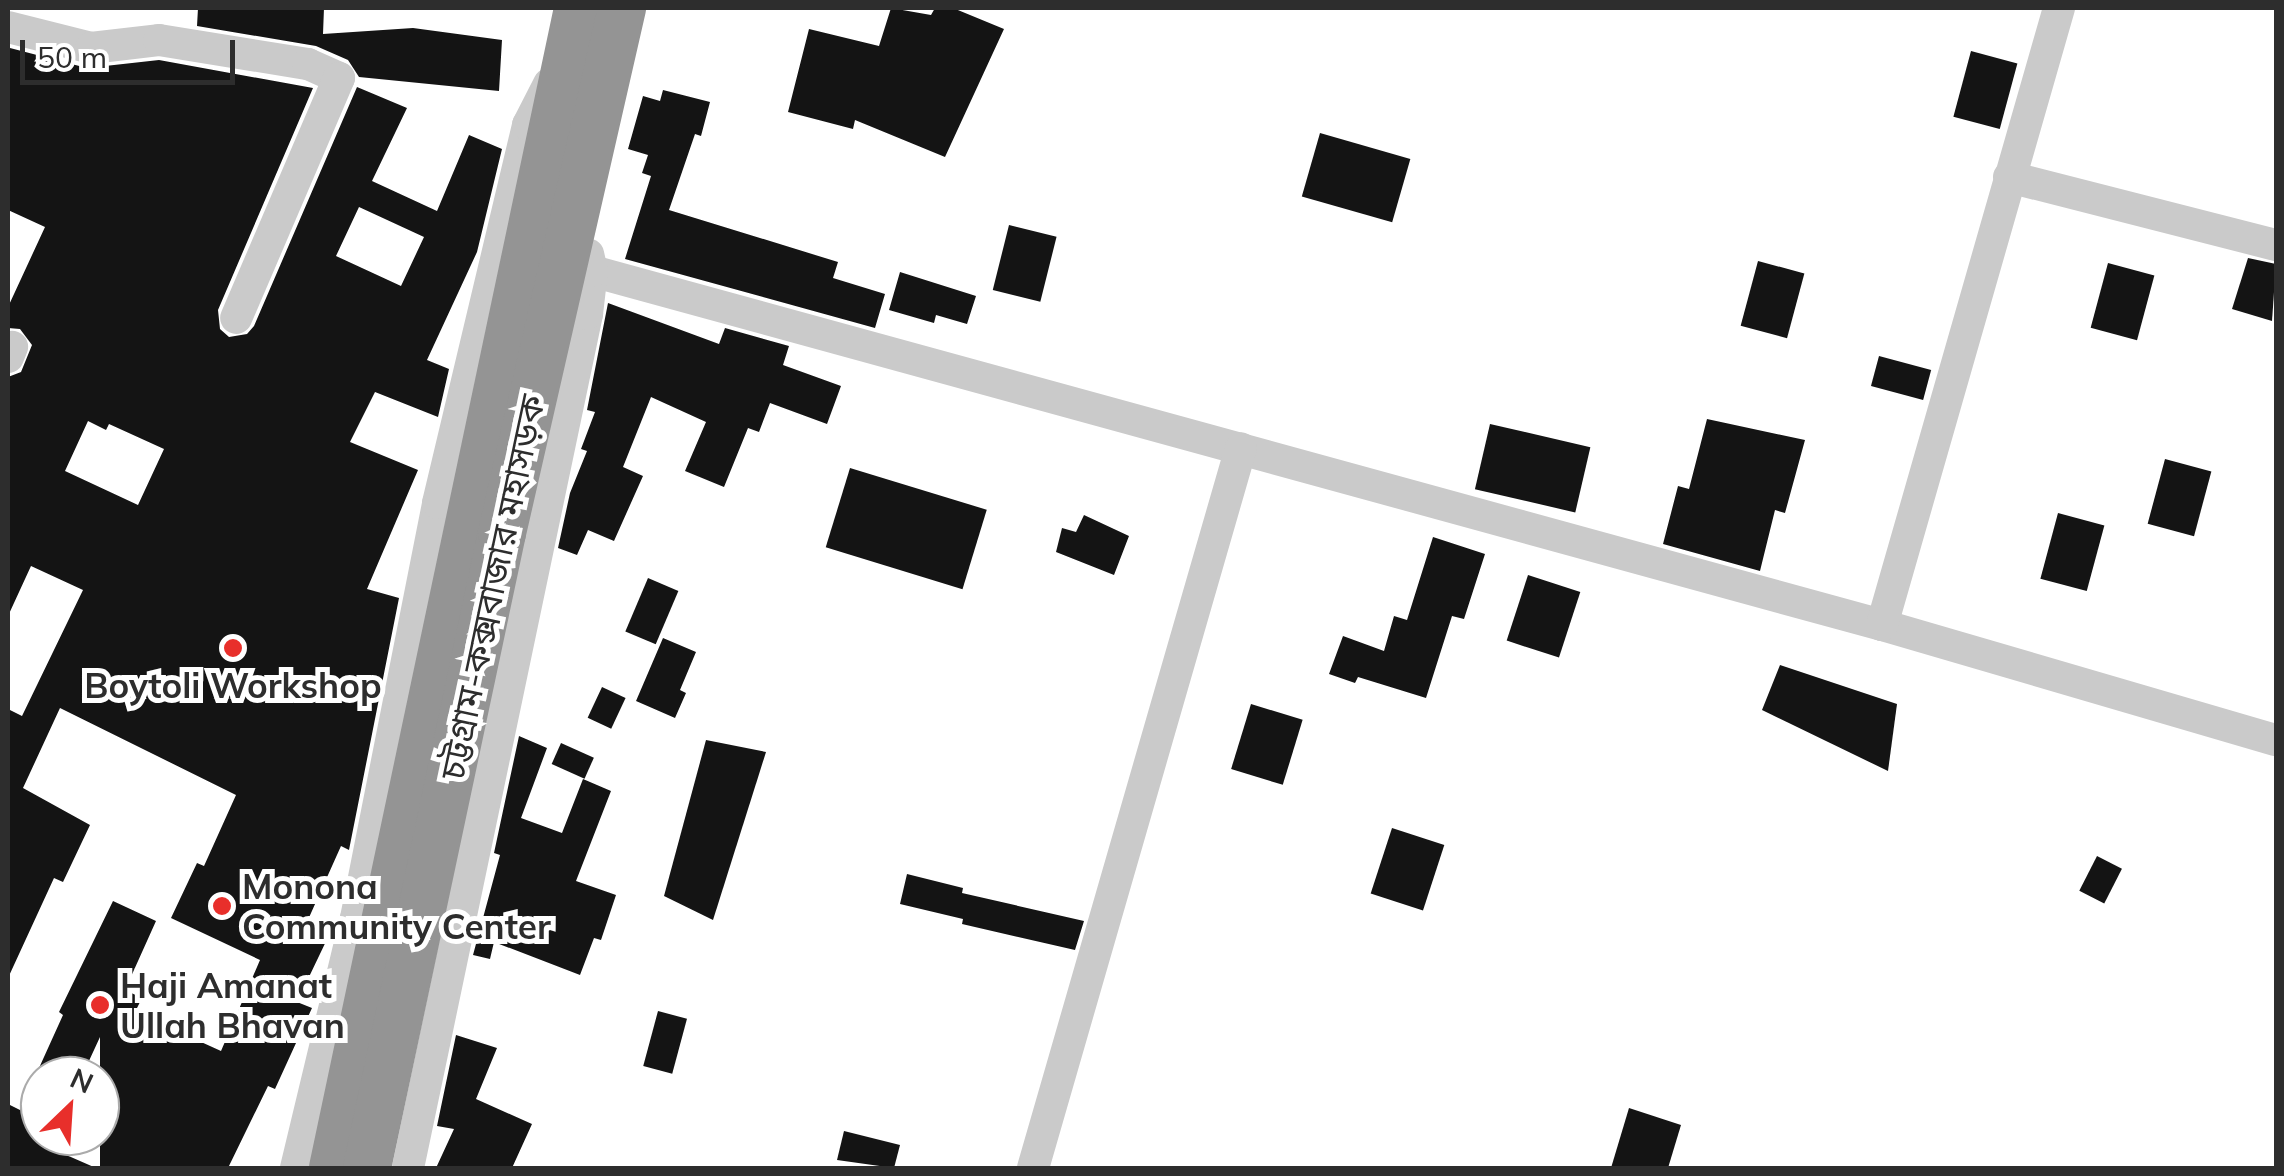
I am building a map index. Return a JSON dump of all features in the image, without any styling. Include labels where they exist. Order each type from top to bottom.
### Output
[{"type":"highway","name":"চট্টগ্রাম-কক্সবাজার মহাসড়ক","points":[[367,1168],[502,533],[577,210],[588,65],[578,8]]},
{"type":"highway","name":"চট্টগ্রাম-কক্সবাজার মহাসড়ক","points":[[333,1168],[588,65],[622,8]]},
{"type":"street","points":[[1882,625],[2059,8]]},
{"type":"street","points":[[8,27],[91,48],[159,40],[308,64],[339,78],[236,318]]},
{"type":"street","points":[[296,1168],[356,918],[438,503],[528,125],[588,65]]},
{"type":"street","points":[[2009,176],[2276,244]]},
{"type":"street","points":[[408,1168],[529,577],[560,450],[592,271],[577,210]]},
{"type":"street","points":[[592,271],[1882,625],[2276,740]]},
{"type":"street","points":[[1034,1168],[1241,448]]},
{"type":"building","points":[[198,8],[324,8],[323,34],[413,28],[502,40],[499,91],[359,77],[348,60],[316,46],[197,26]]},
{"type":"building","points":[[891,8],[931,15],[935,8],[953,8],[1004,29],[945,157],[855,120],[853,129],[788,112],[809,29],[879,46]]},
{"type":"building","points":[[10,48],[87,68],[159,60],[313,88],[218,310],[220,329],[229,337],[247,334],[254,326],[357,87],[407,108],[372,181],[437,211],[469,135],[502,149],[477,252],[427,360],[449,369],[438,417],[375,392],[350,442],[418,470],[367,589],[399,598],[349,850],[341,846],[307,922],[330,933],[297,1002],[312,1008],[275,1089],[268,1086],[228,1168],[100,1168],[100,1156],[120,1156],[120,1056],[100,1056],[100,1037],[91,1056],[44,1056],[63,1015],[59,1012],[113,901],[156,921],[125,990],[142,998],[135,1012],[221,1051],[260,960],[171,918],[197,863],[204,866],[236,795],[60,708],[23,788],[90,825],[63,882],[54,878],[8,978],[8,709],[22,716],[83,590],[31,566],[8,616],[8,377],[21,372],[32,345],[20,329],[8,328],[8,307],[45,227],[8,210]],"holes":[[[359,207],[424,237],[401,286],[336,256]],[[88,421],[106,430],[109,424],[164,449],[138,505],[65,471]]]},
{"type":"building","points":[[1971,51],[2017,63],[2000,129],[1953,117]]},
{"type":"building","points":[[663,90],[710,102],[701,136],[695,134],[669,210],[838,262],[833,278],[885,294],[875,328],[625,259],[651,176],[642,173],[648,155],[628,149],[643,96],[660,101]]},
{"type":"building","points":[[1320,133],[1410,159],[1392,222],[1302,196]]},
{"type":"building","points":[[1009,225],[1057,237],[1040,302],[993,290]]},
{"type":"building","points":[[2248,258],[2276,264],[2272,321],[2232,309]]},
{"type":"building","points":[[1758,261],[1804,273],[1787,338],[1741,326]]},
{"type":"building","points":[[2108,263],[2154,275],[2137,340],[2091,328]]},
{"type":"building","points":[[900,272],[976,296],[967,324],[936,315],[934,323],[889,310]]},
{"type":"building","points":[[608,303],[719,344],[725,328],[789,346],[783,365],[841,386],[827,424],[770,403],[759,432],[748,428],[724,487],[685,471],[706,422],[651,397],[623,467],[643,476],[614,541],[588,530],[577,555],[558,548],[570,493],[587,451],[581,449],[595,412],[587,410]]},
{"type":"building","points":[[1879,356],[1931,370],[1923,400],[1871,386]]},
{"type":"building","points":[[1707,419],[1805,440],[1785,513],[1775,510],[1760,571],[1663,544],[1678,486],[1689,489]]},
{"type":"building","points":[[1490,424],[1590,447],[1575,512],[1475,489]]},
{"type":"building","points":[[2165,459],[2211,471],[2194,536],[2148,524]]},
{"type":"building","points":[[850,468],[987,510],[962,589],[826,547]]},
{"type":"building","points":[[2058,513],[2104,525],[2087,591],[2040,579]]},
{"type":"building","points":[[1084,515],[1129,536],[1114,575],[1056,552],[1062,528],[1076,532]]},
{"type":"building","points":[[1433,537],[1485,554],[1464,619],[1452,616],[1426,698],[1358,677],[1355,683],[1329,674],[1343,636],[1384,651],[1394,616],[1407,620]]},
{"type":"building","points":[[1528,575],[1580,592],[1559,658],[1507,641]]},
{"type":"building","points":[[648,578],[678,591],[656,644],[625,631]]},
{"type":"building","points":[[663,638],[696,652],[680,690],[686,693],[675,718],[636,701]]},
{"type":"building","points":[[1780,665],[1897,704],[1888,771],[1762,710]]},
{"type":"building","points":[[602,687],[626,698],[611,729],[588,718]]},
{"type":"building","points":[[1251,704],[1303,720],[1283,785],[1231,769]]},
{"type":"building","points":[[519,736],[547,748],[521,818],[562,833],[583,779],[611,791],[576,881],[616,895],[601,940],[594,938],[580,975],[494,942],[490,959],[473,955],[500,855],[494,853]]},
{"type":"building","points":[[706,740],[766,752],[713,920],[664,896]]},
{"type":"building","points":[[561,743],[594,758],[585,779],[552,764]]},
{"type":"building","points":[[1392,828],[1444,845],[1423,911],[1371,894]]},
{"type":"building","points":[[2097,856],[2122,869],[2104,903],[2079,891]]},
{"type":"building","points":[[907,874],[963,888],[962,893],[1084,921],[1075,950],[962,924],[963,919],[900,904]]},
{"type":"building","points":[[658,1011],[687,1019],[672,1074],[643,1066]]},
{"type":"building","points":[[456,1035],[497,1048],[476,1099],[532,1124],[512,1168],[436,1168],[454,1129],[437,1126]]},
{"type":"building","points":[[8,1104],[20,1110],[20,1156],[69,1156],[96,1168],[8,1168]]},
{"type":"building","points":[[1629,1108],[1681,1125],[1668,1168],[1611,1168]]},
{"type":"building","points":[[844,1131],[900,1145],[894,1168],[837,1160]]},
{"type":"place","name":"Boytoli Workshop","points":[[233,648]]},
{"type":"place","name":"Monona Community Center","points":[[222,906]]},
{"type":"place","name":"Haji Amanat Ullah Bhavan","points":[[100,1005]]}]
